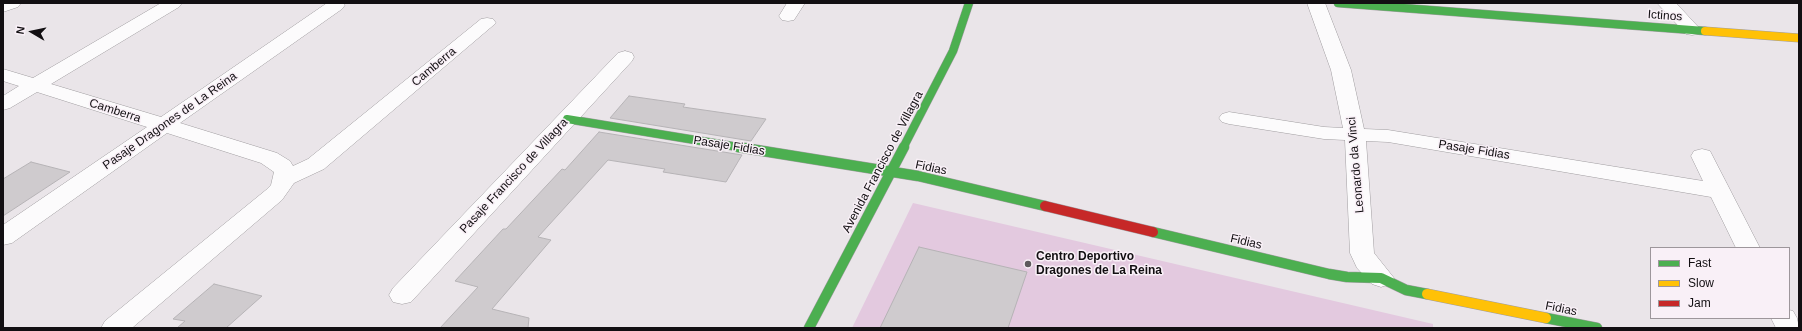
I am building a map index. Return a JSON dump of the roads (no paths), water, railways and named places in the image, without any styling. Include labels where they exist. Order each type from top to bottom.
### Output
[{"type":"street","points":[[3,8],[12,3]]},
{"type":"street","points":[[3,104],[173,3]]},
{"type":"street","name":"Avenida Francisco de Villagra","points":[[810,328],[953,51],[969,3]]},
{"type":"street","name":"Leonardo da Vinci","points":[[1316,3],[1341,70],[1355,135],[1362,253],[1366,262],[1381,278]]},
{"type":"street","name":"Ictinos","points":[[1338,3],[1799,38]]},
{"type":"street","points":[[1666,3],[1692,30]]},
{"type":"street","name":"Pasaje Dragones de La Reina","points":[[3,237],[336,5]]},
{"type":"street","name":"Camberra","points":[[284,179],[316,164],[486,23]]},
{"type":"street","name":"Pasaje Francisco de Villagra","points":[[402,295],[625,57]]},
{"type":"street","name":"Camberra","points":[[3,76],[277,162],[282,166],[285,172],[284,179]]},
{"type":"street","name":"Pasaje Fidias","points":[[1229,118],[1324,133],[1388,136],[1719,190]]},
{"type":"street","name":"Pasaje Fidias","points":[[567,119],[891,172]]},
{"type":"street","points":[[1702,156],[1748,247]]},
{"type":"street","name":"Fidias","points":[[891,172],[918,176],[1329,274],[1347,277],[1381,278],[1406,290],[1597,328]]},
{"type":"street","points":[[114,328],[274,195],[281,187],[284,179]]},
{"type":"street","points":[[1784,319],[1789,328]]},
{"type":"place","name":"Centro Deportivo Dragones de La Reina","points":[[1028,264]]}]
